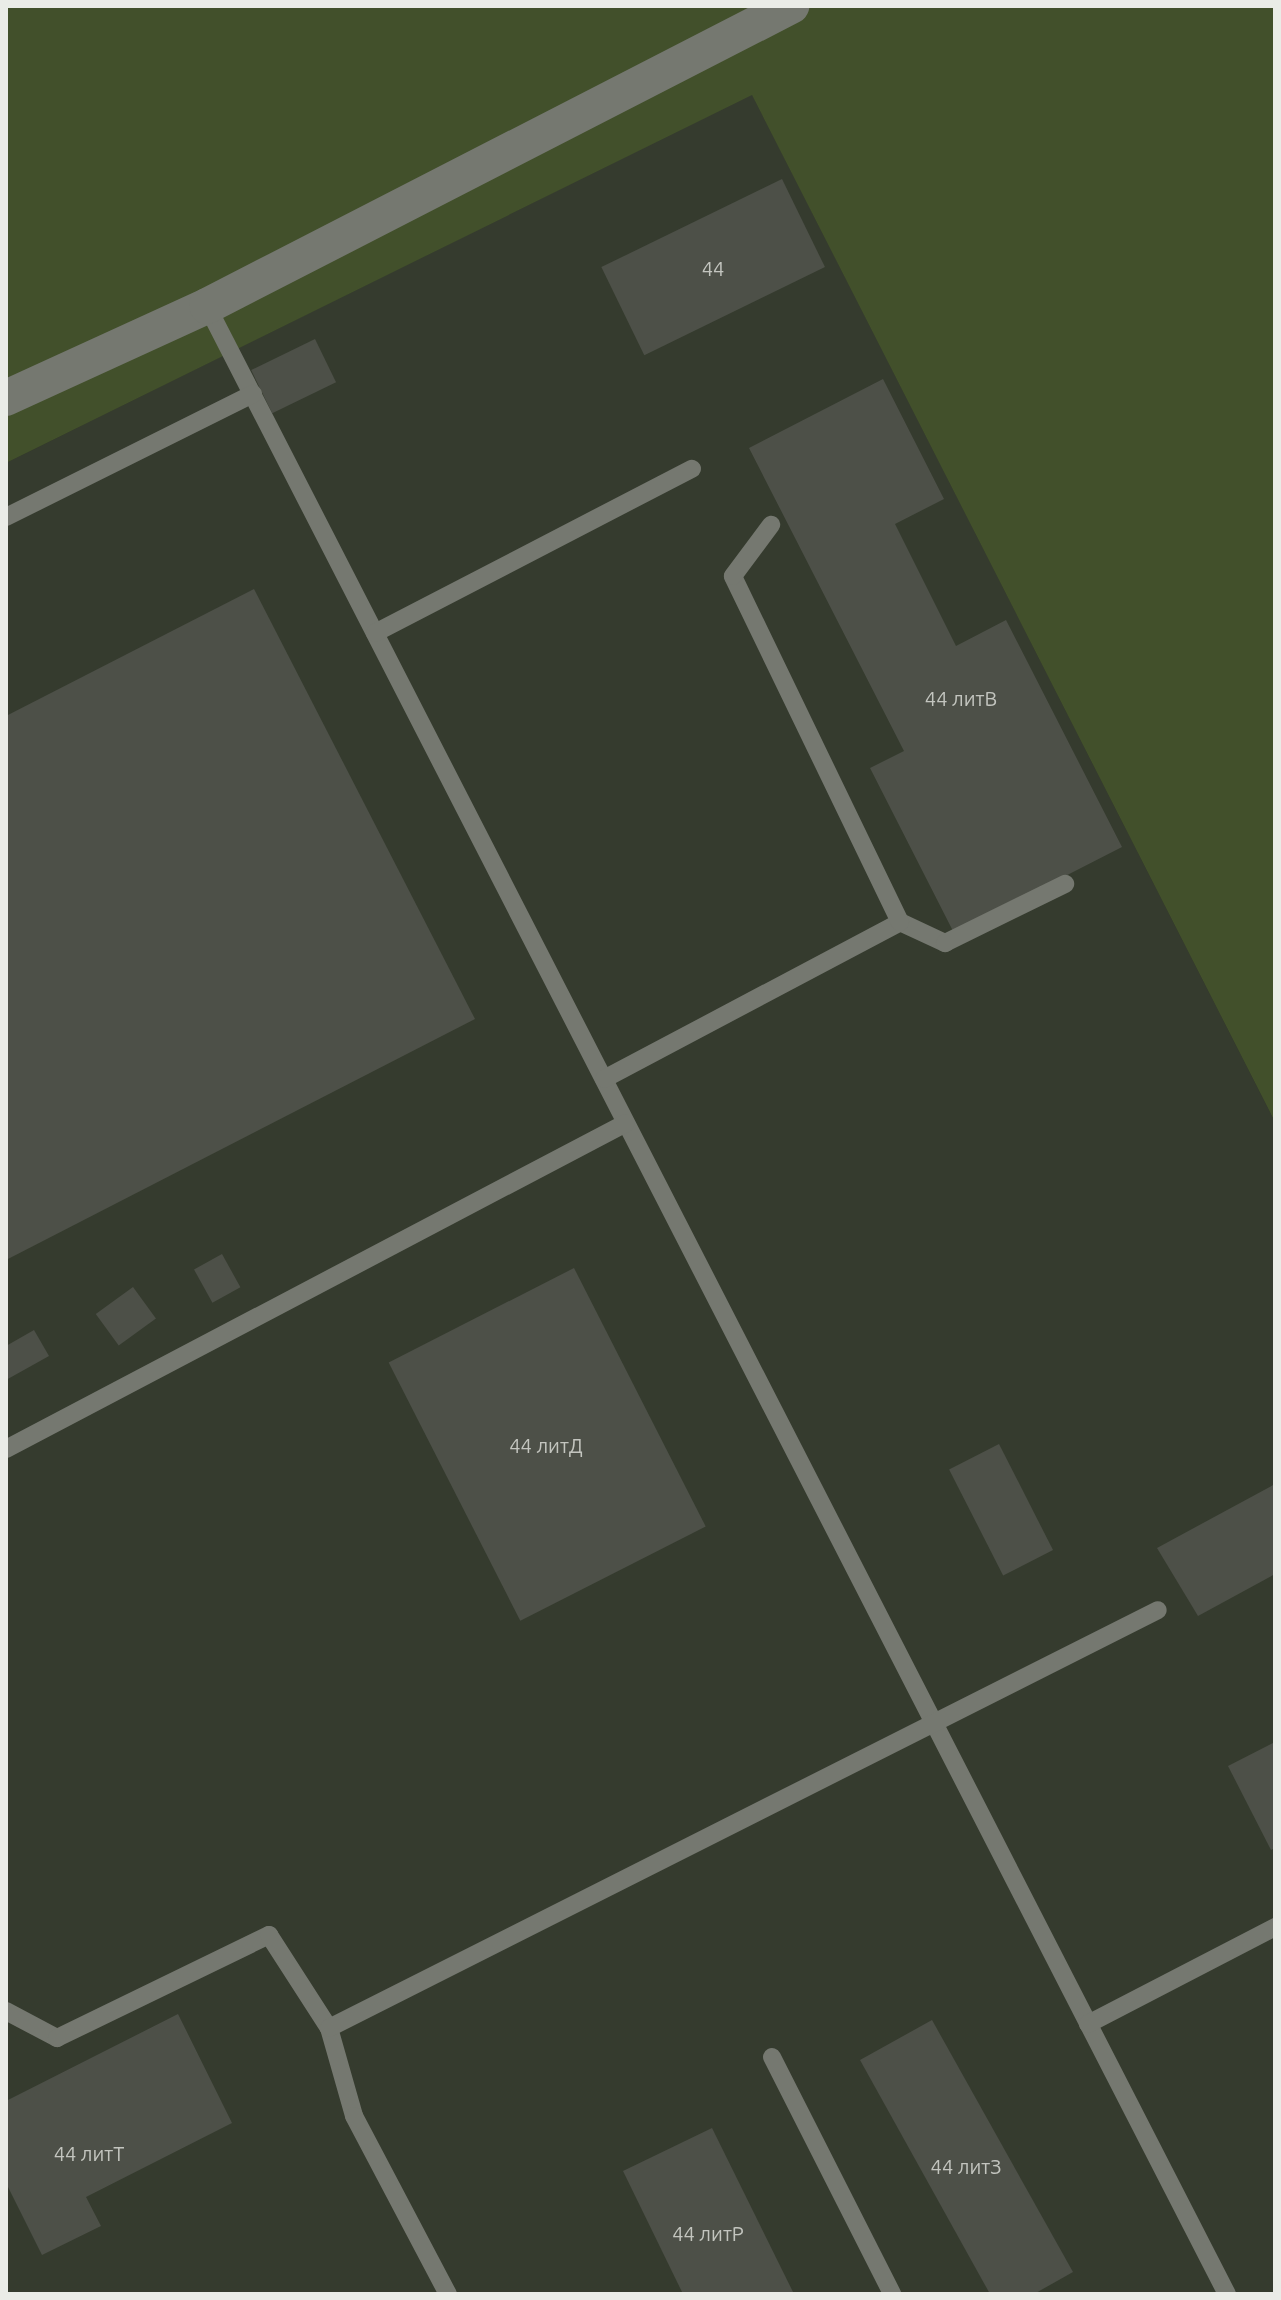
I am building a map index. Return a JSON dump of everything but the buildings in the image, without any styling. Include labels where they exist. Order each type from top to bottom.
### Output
[{"type":"street","points":[[6,398],[207,306],[791,6]]},
{"type":"lane","points":[[207,306],[1227,2294]]},
{"type":"lane","points":[[6,517],[253,394]]},
{"type":"lane","points":[[375,633],[692,469]]},
{"type":"lane","points":[[771,525],[733,576],[900,922],[945,943],[1065,884]]},
{"type":"lane","points":[[604,1079],[900,922]]},
{"type":"lane","points":[[6,1449],[626,1123]]},
{"type":"lane","points":[[329,2028],[1158,1610]]},
{"type":"lane","points":[[1088,2024],[1275,1927]]},
{"type":"lane","points":[[6,2011],[57,2038],[269,1935],[329,2028],[354,2116],[448,2294]]},
{"type":"lane","points":[[772,2057],[892,2294]]},
{"type":"shaded area","points":[[752,94],[1275,1122],[1275,2294],[6,2294],[6,463]]},
{"type":"green space","points":[[6,6],[1275,6],[1275,1122],[752,95],[6,463]]}]
